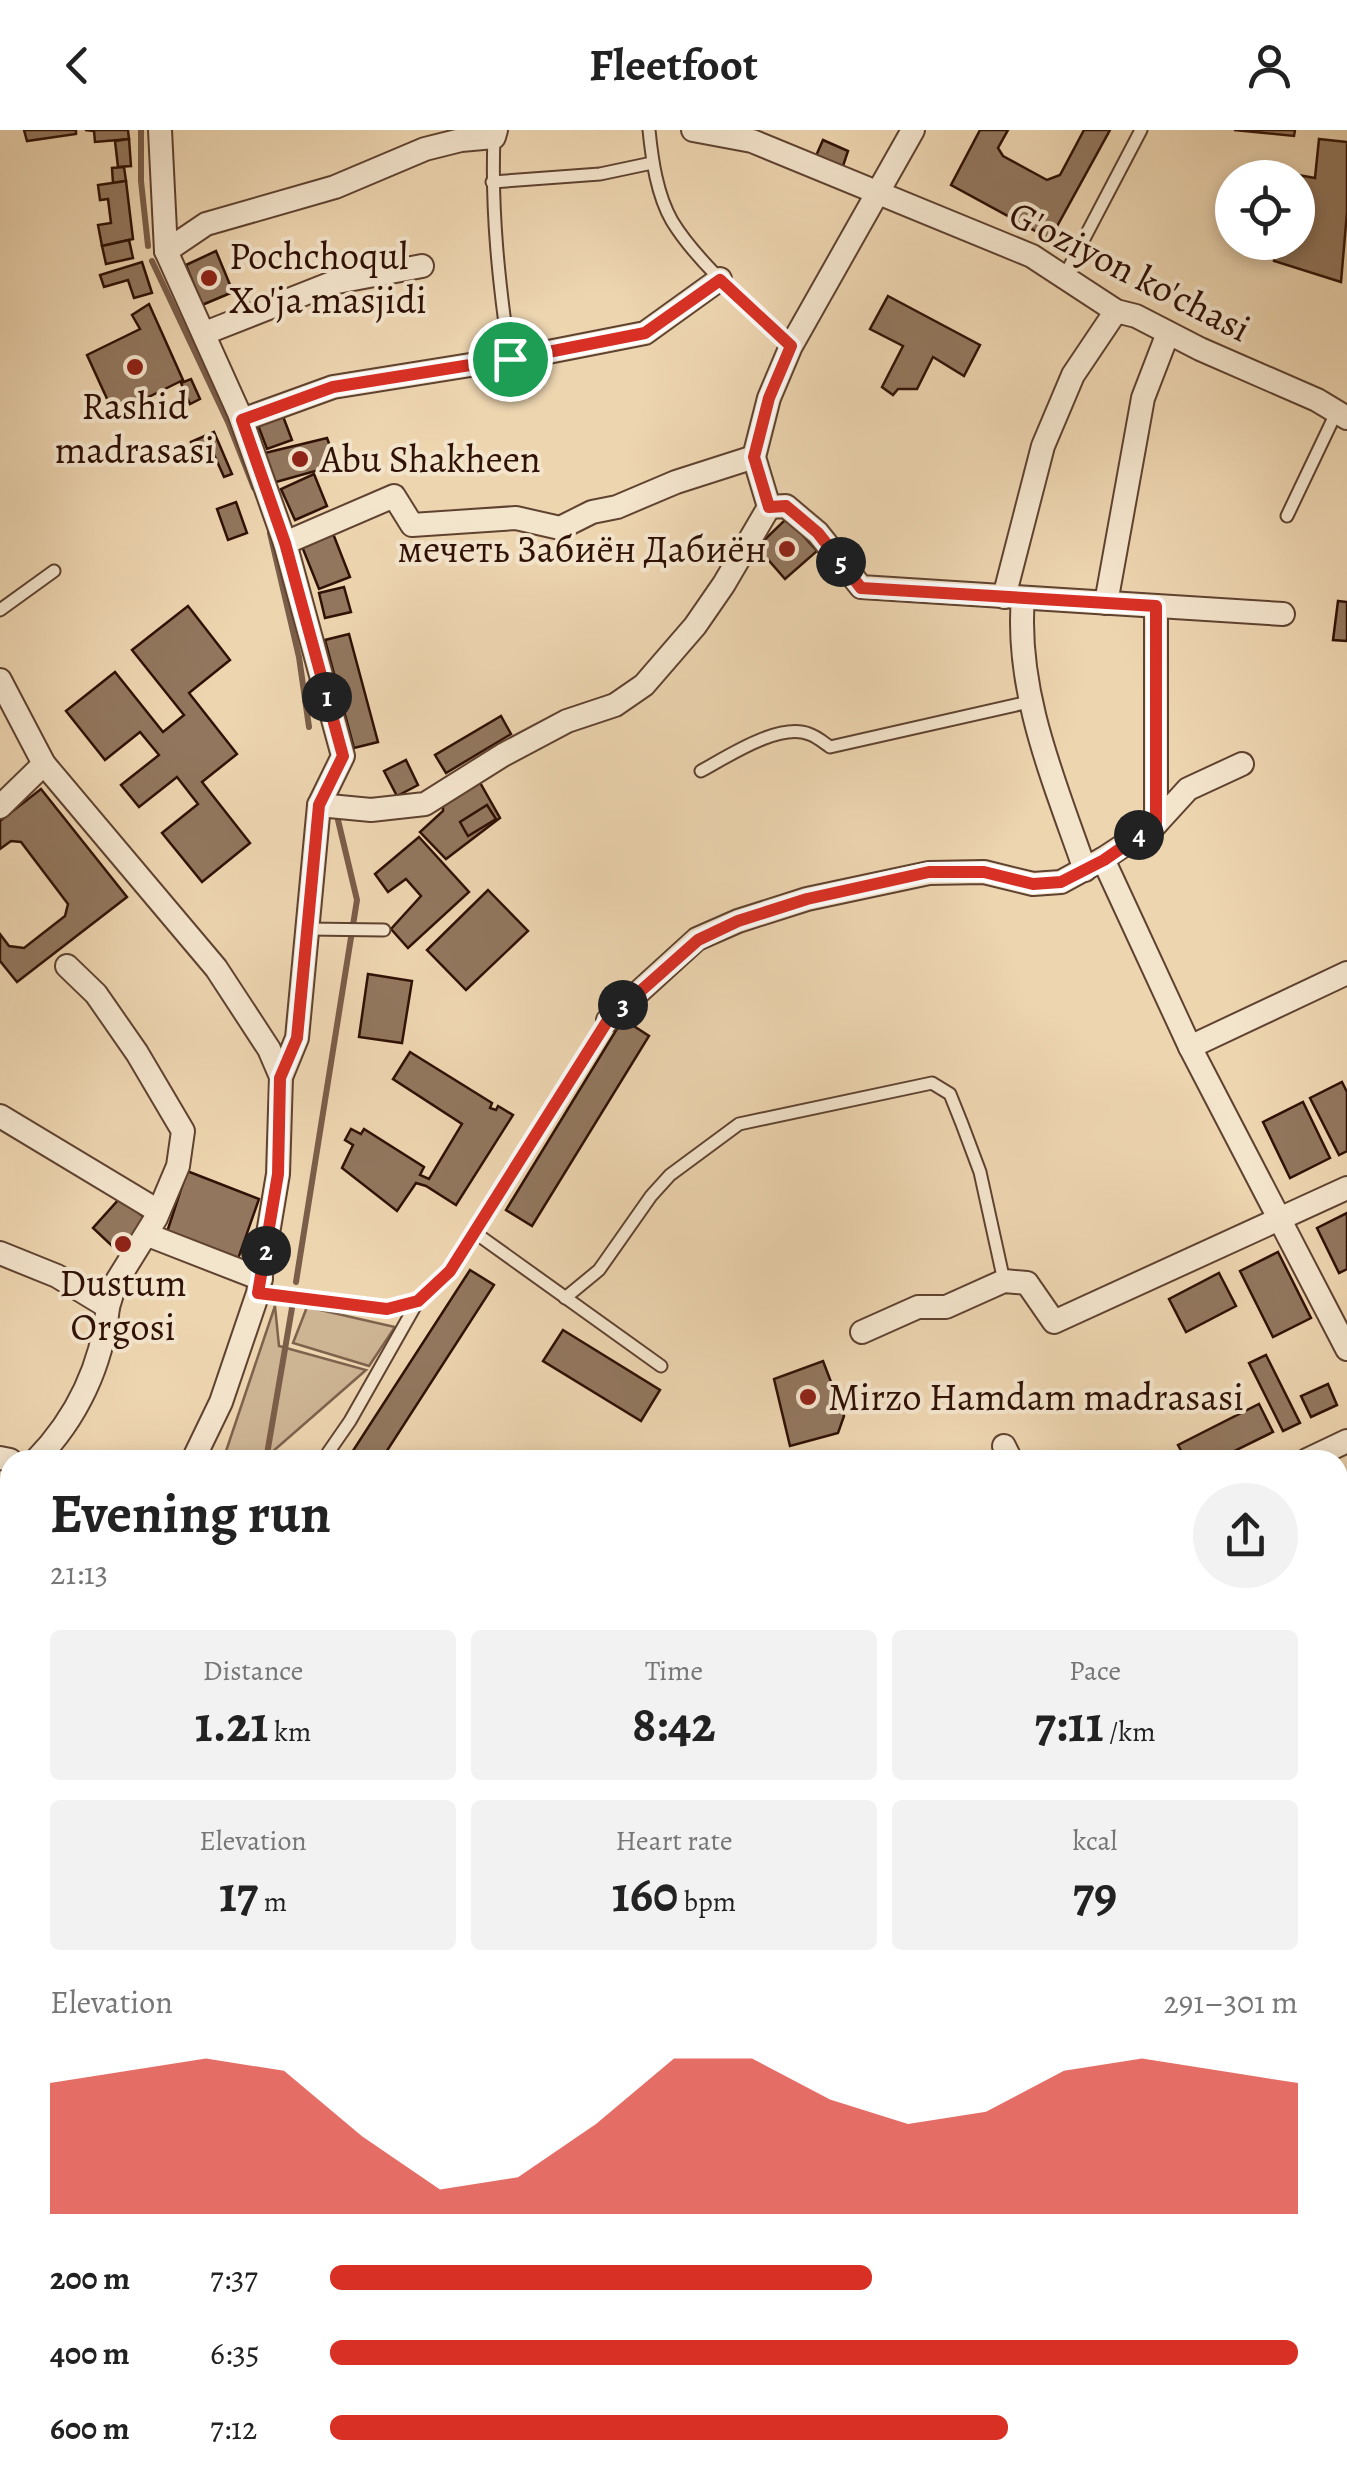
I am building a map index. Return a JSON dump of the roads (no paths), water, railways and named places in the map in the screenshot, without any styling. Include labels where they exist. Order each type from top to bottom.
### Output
[{"type":"street","points":[[160,130],[166,252],[242,420],[285,543],[343,756],[319,805],[297,1038],[280,1078],[278,1174],[260,1286],[221,1402],[199,1450]]},
{"type":"street","name":"G'oziyon ko'chasi","points":[[693,130],[752,141],[760,138],[878,194],[1032,256],[1116,312],[1136,316],[1342,414]]},
{"type":"street","points":[[319,805],[371,810],[425,804],[502,755],[551,730],[615,705],[644,685],[666,662],[724,584],[769,507],[754,457],[769,398],[791,346],[914,130]]},
{"type":"street","points":[[166,252],[206,224],[335,187],[425,149],[495,134]]},
{"type":"street","points":[[205,332],[332,283],[422,266]]},
{"type":"street","points":[[242,420],[333,387],[645,333],[720,280]]},
{"type":"street","points":[[1116,312],[1073,375],[1043,446],[1013,598],[1021,622],[1029,702],[1094,865],[1347,1349]]},
{"type":"street","points":[[1106,603],[1143,398],[1168,333]]},
{"type":"street","points":[[285,543],[394,496],[412,525],[516,518],[560,528],[592,512],[617,507],[676,482],[754,457]]},
{"type":"street","points":[[769,507],[786,506],[818,533],[861,588],[1283,614]]},
{"type":"street","points":[[1156,606],[1156,824]]},
{"type":"street","points":[[0,680],[44,764],[216,968],[269,1049],[280,1078]]},
{"type":"street","points":[[0,807],[44,764]]},
{"type":"street","points":[[608,1020],[698,940],[738,921],[807,899],[929,872],[984,872],[1033,884],[1061,882],[1156,824],[1188,789],[1242,764]]},
{"type":"street","points":[[43,1450],[92,1379],[115,1284],[148,1235],[178,1166],[183,1131],[138,1053],[96,994],[68,966]]},
{"type":"street","points":[[1190,1047],[1347,973]]},
{"type":"street","points":[[0,1116],[158,1211]]},
{"type":"street","points":[[862,1332],[918,1307],[946,1307],[1004,1280],[1027,1282],[1054,1322],[1347,1188]]},
{"type":"street","points":[[148,1235],[260,1286]]},
{"type":"street","points":[[0,1254],[57,1276],[108,1306]]},
{"type":"lane","points":[[649,130],[652,162],[672,220],[720,280],[791,346]]},
{"type":"lane","points":[[1064,277],[1140,130]]},
{"type":"lane","points":[[495,134],[492,182],[498,277],[510,359]]},
{"type":"lane","points":[[492,182],[600,174],[652,162]]},
{"type":"lane","points":[[1286,516],[1342,414]]},
{"type":"lane","points":[[0,610],[54,571]]},
{"type":"lane","points":[[701,772],[766,737],[788,732],[806,732],[830,746],[1029,702]]},
{"type":"lane","points":[[306,929],[384,930]]},
{"type":"lane","points":[[330,1450],[418,1301],[450,1271],[608,1020]]},
{"type":"lane","points":[[566,1298],[599,1270],[670,1175],[739,1124],[932,1083],[950,1094],[974,1156],[1004,1280]]},
{"type":"lane","points":[[474,1232],[661,1366]]},
{"type":"lane","points":[[260,1286],[387,1309],[418,1301]]},
{"type":"waterway","points":[[141,130],[141,181],[148,246]]},
{"type":"waterway","points":[[152,261],[228,422],[254,488]]},
{"type":"waterway","points":[[270,533],[299,657],[309,727]]},
{"type":"waterway","points":[[296,1282],[357,900],[338,820]]},
{"type":"waterway","points":[[268,1450],[292,1308]]},
{"type":"place","name":"Pochchoqul Xo'ja masjidi","points":[[209,278]]},
{"type":"place","name":"Rashid madrasasi","points":[[135,367]]},
{"type":"place","name":"Abu Shakheen","points":[[300,459]]},
{"type":"place","name":"мечеть Забиён Дабиён","points":[[787,549]]},
{"type":"place","name":"Dustum Orgosi","points":[[123,1244]]},
{"type":"place","name":"Mirzo Hamdam madrasasi","points":[[808,1397]]}]
